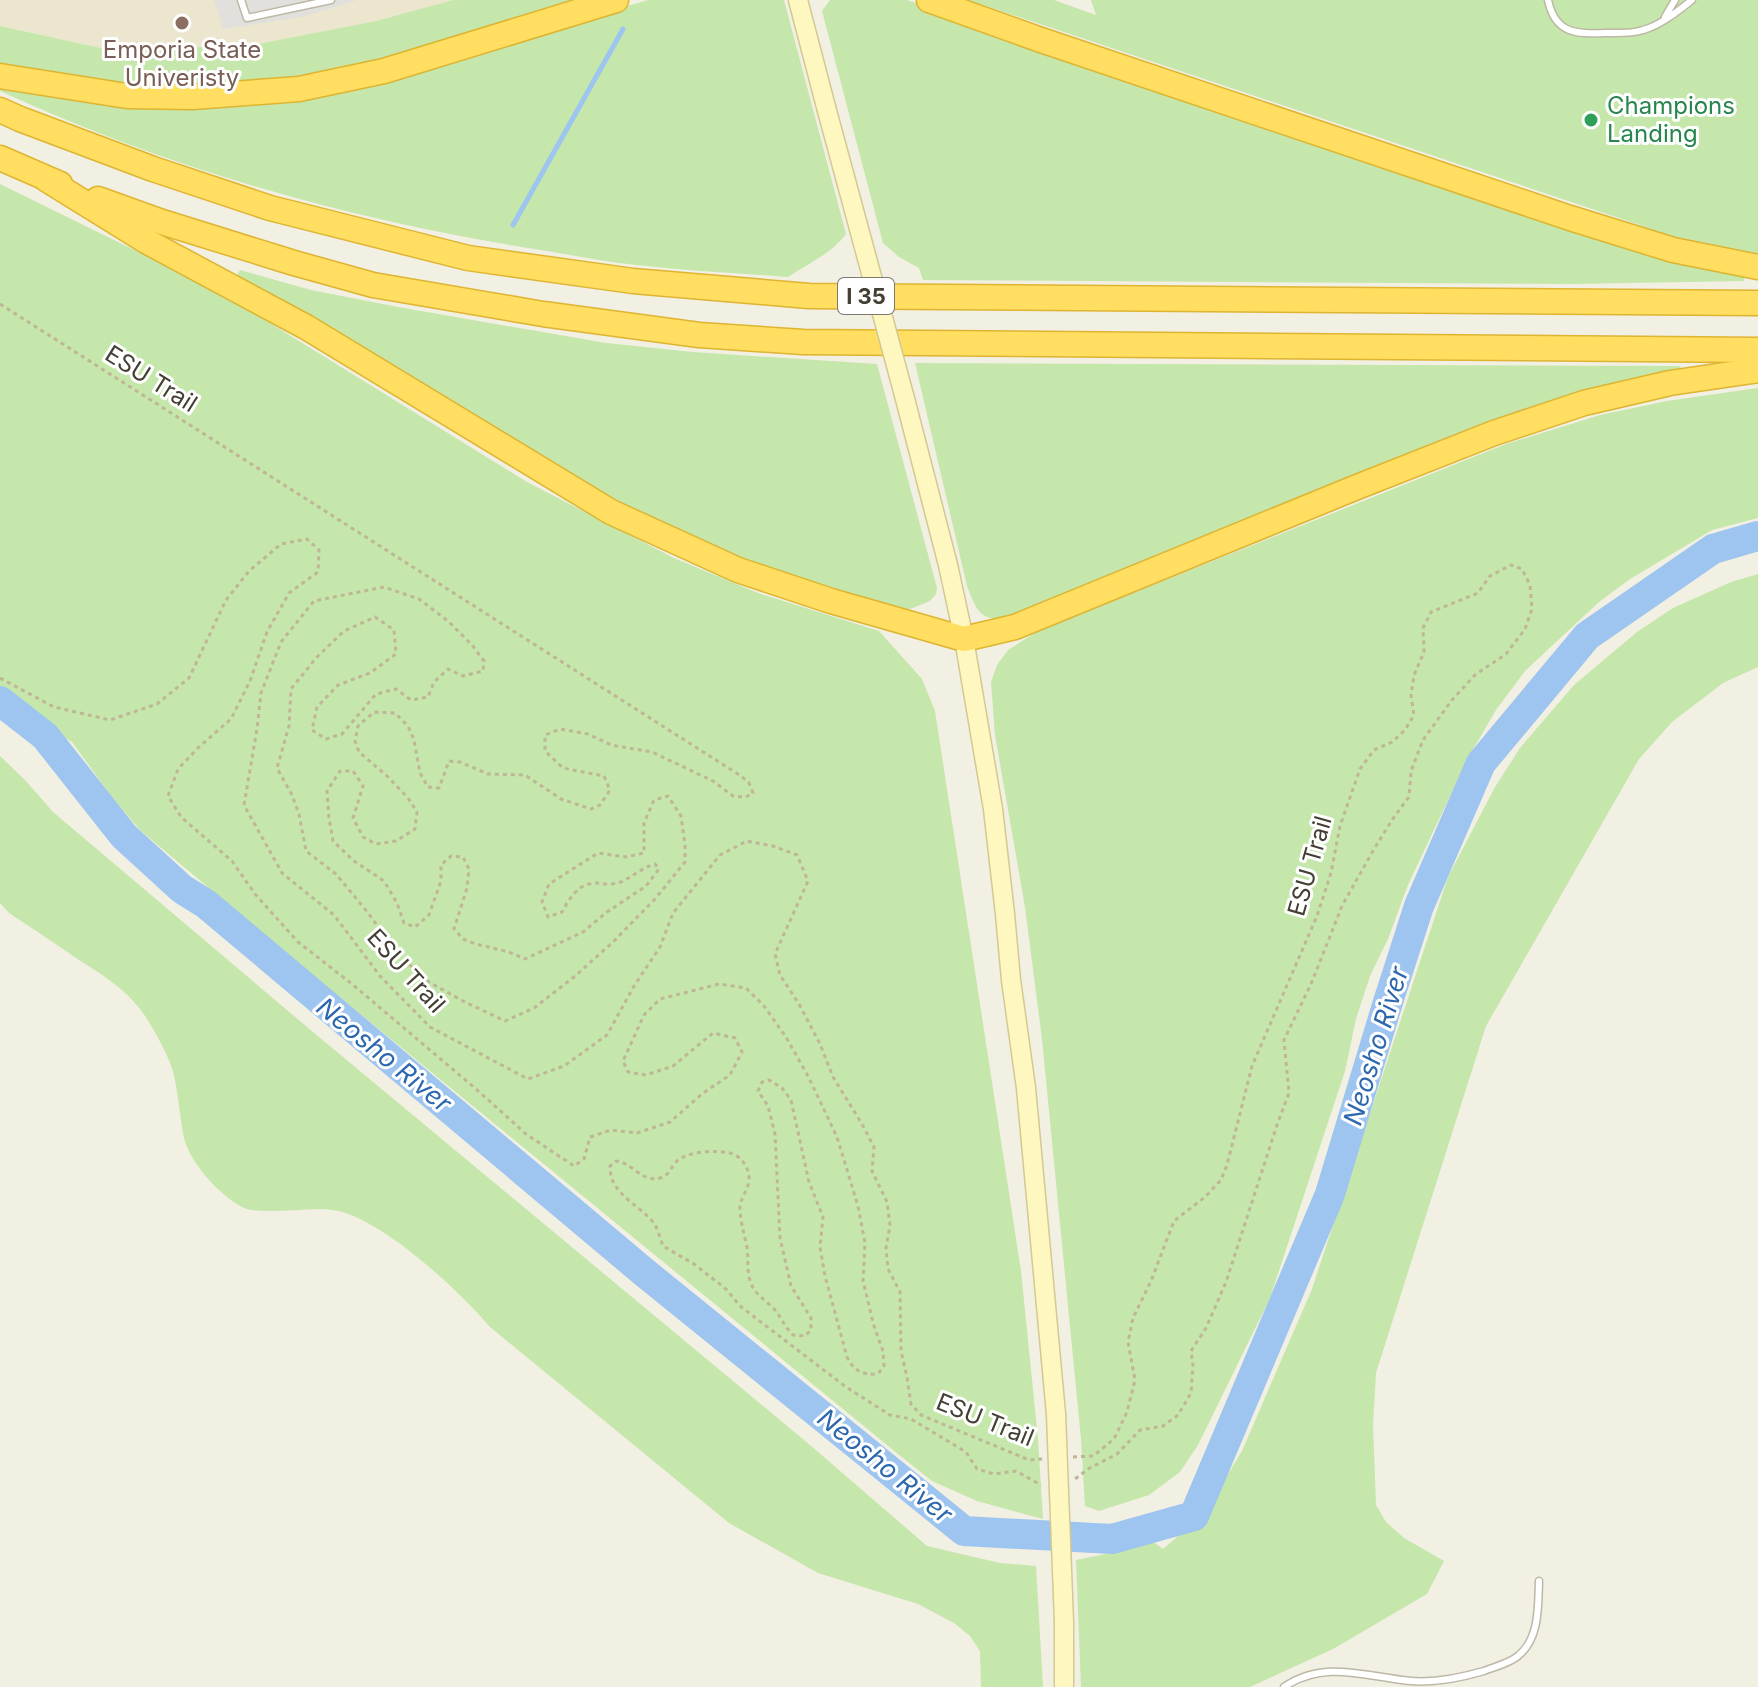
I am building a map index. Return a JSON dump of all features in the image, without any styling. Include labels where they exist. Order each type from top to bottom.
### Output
[{"type":"highway","points":[[0,76],[127,96],[192,97],[299,89],[384,71],[616,0]]},
{"type":"highway","points":[[929,0],[1570,218],[1673,250],[1758,267]]},
{"type":"highway","name":"I 35","points":[[0,110],[153,169],[270,208],[468,258],[633,281],[809,296],[1758,303]]},
{"type":"highway","name":"I 35","points":[[0,158],[46,179],[162,222],[373,285],[543,314],[699,335],[803,342],[1758,350]]},
{"type":"highway","points":[[46,179],[146,241],[306,327],[611,512],[738,570],[831,601],[964,639],[1015,627],[1494,433],[1584,403],[1670,383],[1758,370]]},
{"type":"main road","points":[[798,0],[948,565],[993,809],[1026,1088],[1056,1414],[1064,1687]]},
{"type":"lane","points":[[241,0],[247,18],[300,3],[331,0]]},
{"type":"lane","points":[[1548,0],[1550,12],[1559,25],[1575,34],[1646,30],[1692,0]]},
{"type":"lane","points":[[1663,20],[1675,0]]},
{"type":"lane","points":[[1284,1687],[1303,1676],[1343,1671],[1411,1681],[1439,1681],[1464,1677],[1518,1657],[1532,1638],[1539,1581]]},
{"type":"path","name":"ESU Trail","points":[[0,304],[749,783],[753,793],[746,797],[733,796],[713,781],[652,752],[611,745],[588,734],[560,729],[545,735],[545,751],[563,768],[604,776],[610,790],[600,805],[591,809],[561,799],[525,775],[488,774],[460,762],[449,761],[439,788],[428,787],[420,773],[408,726],[395,713],[374,712],[358,726],[355,741],[359,752],[408,798],[417,812],[415,829],[396,841],[376,844],[363,837],[353,818],[363,786],[353,771],[340,771],[327,791],[333,841],[354,861],[384,881],[404,923],[415,927],[429,915],[441,881],[441,865],[451,856],[463,857],[469,869],[467,888],[454,929],[463,939],[525,959],[583,932],[646,886],[659,869],[655,864],[643,867],[629,879],[610,886],[588,884],[570,896],[562,912],[548,917],[542,902],[549,884],[598,853],[626,857],[644,853],[644,823],[654,800],[668,796],[681,816],[685,862],[655,899],[574,977],[534,1008],[505,1021],[429,982],[396,953],[336,874],[306,851],[299,814],[277,768],[289,726],[291,689],[316,658],[344,631],[375,617],[394,630],[396,654],[370,673],[338,685],[317,707],[312,730],[326,739],[342,734],[376,694],[396,689],[411,700],[428,697],[434,682],[448,669],[463,676],[483,671],[484,661],[448,621],[419,599],[384,587],[314,601],[281,642],[261,693],[244,805],[282,873],[334,915],[380,976],[430,1027],[528,1079],[564,1066],[607,1035],[660,947],[673,913],[720,855],[747,841],[797,855],[808,881],[775,954],[780,975],[799,1004],[833,1077],[874,1147],[872,1171],[887,1202],[890,1225],[886,1248],[888,1269],[900,1292],[901,1351],[911,1404],[921,1415],[1029,1460],[1045,1459]]},
{"type":"path","name":"ESU Trail","points":[[0,678],[54,707],[110,720],[157,704],[189,678],[226,600],[249,571],[281,544],[307,539],[319,550],[318,572],[289,593],[267,632],[250,681],[231,719],[178,769],[168,796],[181,817],[232,861],[255,894],[298,942],[352,984],[526,1134],[574,1166],[584,1159],[590,1137],[611,1130],[637,1133],[670,1122],[730,1075],[742,1052],[735,1038],[713,1033],[673,1066],[646,1075],[628,1072],[623,1061],[644,1015],[660,999],[681,993],[719,984],[746,988],[764,1006],[786,1037],[837,1137],[858,1206],[865,1243],[863,1281],[883,1351],[884,1366],[878,1374],[869,1375],[853,1368],[847,1357],[820,1247],[823,1217],[809,1182],[791,1100],[782,1088],[769,1080],[762,1082],[758,1091],[768,1106],[775,1134],[780,1238],[788,1274],[791,1286],[811,1318],[811,1330],[805,1336],[793,1335],[782,1325],[776,1311],[751,1287],[739,1206],[749,1181],[747,1166],[738,1155],[726,1152],[692,1153],[677,1161],[668,1174],[658,1179],[641,1176],[624,1162],[616,1161],[610,1166],[610,1173],[616,1187],[655,1223],[663,1246],[694,1264],[726,1289],[740,1306],[846,1387],[890,1415],[911,1419],[959,1447],[977,1469],[994,1474],[1016,1471],[1045,1487]]},
{"type":"path","name":"ESU Trail","points":[[1061,1458],[1093,1456],[1114,1439],[1127,1412],[1135,1380],[1128,1342],[1133,1318],[1174,1221],[1221,1180],[1252,1066],[1317,916],[1331,873],[1340,826],[1360,769],[1374,750],[1392,742],[1405,730],[1414,715],[1411,695],[1414,675],[1424,652],[1423,628],[1431,612],[1478,593],[1490,576],[1511,565],[1522,569],[1530,585],[1532,609],[1525,629],[1506,654],[1475,675],[1452,700],[1423,740],[1411,771],[1409,797],[1374,849],[1342,906],[1311,984],[1284,1040],[1289,1093],[1226,1282],[1206,1328],[1191,1351],[1191,1393],[1178,1415],[1170,1421],[1163,1426],[1140,1430],[1117,1454],[1071,1482]]},
{"type":"shaded area","name":"Emporia State Univeristy","points":[[0,0],[453,0],[376,21],[247,46],[105,49],[0,26]]},
{"type":"shaded area","points":[[214,0],[358,0],[302,17],[223,29]]},
{"type":"green space","points":[[453,0],[583,0],[373,64],[257,84],[187,88],[117,84],[0,65],[0,26],[105,49],[247,46],[376,21]]},
{"type":"green space","points":[[648,0],[784,0],[846,234],[827,253],[788,277],[613,262],[471,238],[333,208],[131,145],[0,91],[0,83],[32,89],[371,82]]},
{"type":"green space","points":[[830,0],[907,0],[1683,260],[1745,273],[1744,281],[1573,284],[923,280],[919,268],[883,243],[822,11]]},
{"type":"green space","name":"Champions Landing","points":[[968,0],[1054,0],[1096,15],[1091,0],[1758,0],[1758,255],[1704,248]]},
{"type":"green space","points":[[0,184],[175,270],[257,315],[527,482],[674,558],[758,593],[879,631],[922,679],[935,711],[1021,1271],[1043,1519],[977,1501],[932,1481],[898,1454],[141,831],[72,742],[45,726],[0,688]]},
{"type":"green space","points":[[240,270],[311,290],[606,343],[877,364],[937,588],[936,594],[930,601],[905,611],[797,583],[632,513],[235,279]]},
{"type":"green space","points":[[915,363],[1680,366],[1683,373],[1016,619],[1005,619],[983,615],[967,586]]},
{"type":"green space","points":[[1758,388],[1758,518],[1712,530],[1630,579],[1599,602],[1525,671],[1496,710],[1472,751],[1432,834],[1370,976],[1356,1019],[1345,1071],[1270,1298],[1198,1445],[1180,1472],[1149,1495],[1099,1511],[1085,1506],[1042,1039],[1025,907],[995,735],[991,682],[997,665],[1008,650],[1038,631],[1506,444],[1600,415],[1667,401]]},
{"type":"green space","points":[[1758,574],[1758,667],[1723,683],[1672,722],[1639,759],[1486,1026],[1376,1373],[1373,1424],[1376,1505],[1386,1522],[1404,1538],[1444,1561],[1427,1594],[1333,1649],[1250,1687],[1081,1687],[1076,1560],[1151,1540],[1163,1549],[1191,1525],[1242,1451],[1312,1289],[1448,877],[1495,787],[1520,748],[1574,685],[1637,632],[1673,608],[1731,582]]},
{"type":"green space","points":[[0,756],[53,812],[927,1546],[1000,1563],[1036,1566],[1043,1687],[981,1687],[980,1651],[970,1636],[954,1623],[918,1604],[818,1573],[729,1523],[490,1327],[417,1257],[372,1225],[332,1210],[250,1210],[223,1194],[197,1165],[186,1143],[172,1068],[158,1037],[140,1009],[112,982],[9,913],[0,903]]},
{"type":"waterway","points":[[513,225],[623,29]]},
{"type":"waterway","name":"Neosho River","points":[[0,701],[45,736],[124,836],[182,889],[206,904],[645,1273],[964,1531],[1112,1539],[1194,1516],[1330,1194],[1419,906],[1481,763],[1587,636],[1713,549],[1758,536]]},
{"type":"place","name":"Emporia State Univeristy","points":[[182,23]]},
{"type":"place","name":"Champions Landing","points":[[1591,120]]}]
